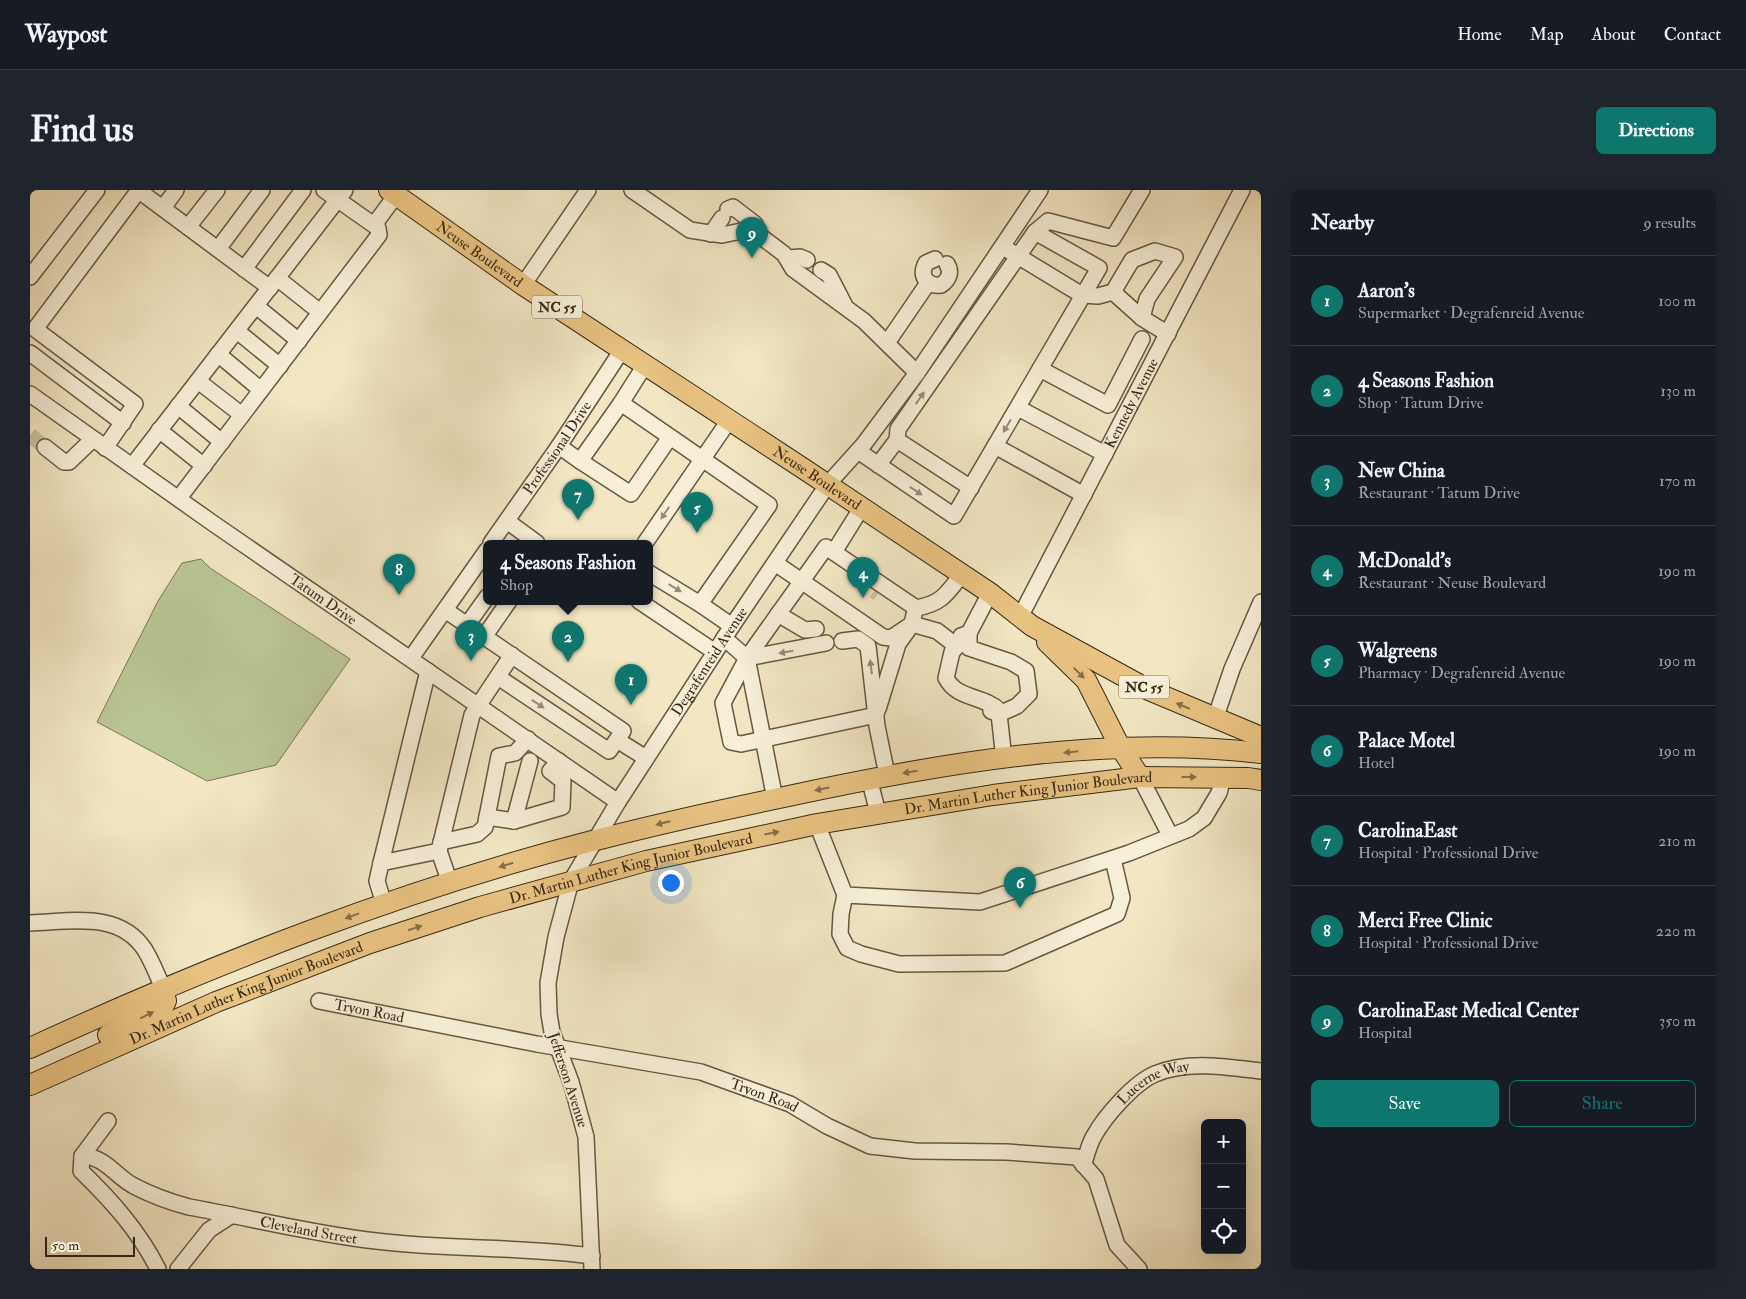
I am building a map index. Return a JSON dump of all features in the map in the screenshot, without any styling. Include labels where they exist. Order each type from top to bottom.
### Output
[{"type":"main road","name":"Neuse Boulevard","points":[[392,193],[523,285],[730,419],[962,574],[1026,622],[1149,690],[1214,719],[1258,747]]},
{"type":"main road","name":"NC 55","points":[[1026,622],[1086,680],[1120,747],[1140,777]]},
{"type":"main road","name":"Dr. Martin Luther King Junior Boulevard","points":[[30,1048],[163,989],[282,940],[384,904],[595,840],[878,777],[1004,759],[1120,747],[1258,747]]},
{"type":"main road","points":[[1254,779],[1258,747]]},
{"type":"main road","name":"Dr. Martin Luther King Junior Boulevard","points":[[30,1085],[255,986],[370,943],[480,907],[646,861],[817,824],[993,795],[1140,777],[1254,779]]},
{"type":"main road","points":[[30,1085],[93,1042],[163,1007],[166,1001],[163,989]]},
{"type":"street","points":[[30,278],[97,190]]},
{"type":"street","points":[[45,447],[64,462],[69,462],[99,443],[123,422],[134,407],[133,401],[32,332],[139,190],[244,269],[273,283],[320,312]]},
{"type":"street","points":[[163,208],[176,190]]},
{"type":"street","points":[[188,227],[217,190]]},
{"type":"street","points":[[218,249],[262,190]]},
{"type":"street","points":[[244,269],[303,190]]},
{"type":"street","points":[[179,498],[379,235],[380,231],[341,195],[324,190]]},
{"type":"street","points":[[523,285],[588,190]]},
{"type":"street","points":[[632,190],[690,230],[711,234],[722,235],[751,229],[755,224],[733,207],[725,213],[711,234]]},
{"type":"street","name":"Degrafenreid Avenue","points":[[595,840],[728,632],[828,484],[858,451],[917,373],[1040,190]]},
{"type":"street","points":[[878,465],[897,440],[898,429],[1035,232],[1048,221],[1113,238],[1142,190]]},
{"type":"street","name":"Kennedy Avenue","points":[[1026,622],[1084,495],[1242,190]]},
{"type":"street","points":[[374,225],[392,193]]},
{"type":"street","points":[[132,466],[341,195]]},
{"type":"street","points":[[751,229],[788,258],[793,269],[845,306],[887,343],[917,373]]},
{"type":"street","points":[[858,451],[954,516],[1099,268],[1035,232]]},
{"type":"street","points":[[1003,247],[1082,295],[1098,296],[1113,292],[1132,260],[1155,251],[1175,257],[1147,299],[1142,318]]},
{"type":"street","points":[[788,258],[800,257],[807,260]]},
{"type":"street","points":[[930,261],[941,261],[950,275],[945,283],[936,286],[928,283],[923,275],[924,267],[930,261]]},
{"type":"street","points":[[821,270],[829,275],[845,306]]},
{"type":"street","points":[[887,343],[928,283]]},
{"type":"street","points":[[1113,292],[1142,318],[1168,334]]},
{"type":"street","points":[[256,306],[299,340]]},
{"type":"street","points":[[237,330],[280,366]]},
{"type":"street","points":[[1108,405],[1142,339]]},
{"type":"street","name":"Professional Drive","points":[[493,540],[559,446],[622,350]]},
{"type":"street","points":[[30,354],[123,422]]},
{"type":"street","points":[[218,354],[261,390]]},
{"type":"street","points":[[580,461],[645,365]]},
{"type":"street","points":[[1040,369],[1108,405],[1124,418]]},
{"type":"street","points":[[198,381],[242,415]]},
{"type":"street","name":"Tatum Drive","points":[[30,394],[528,739],[554,766],[618,802]]},
{"type":"street","points":[[621,402],[769,505],[700,604]]},
{"type":"street","points":[[178,406],[222,442]]},
{"type":"street","points":[[1018,408],[1105,454]]},
{"type":"street","points":[[647,540],[730,419]]},
{"type":"street","points":[[159,430],[204,466]]},
{"type":"street","points":[[559,446],[631,494],[670,436]]},
{"type":"street","points":[[897,440],[970,488]]},
{"type":"street","points":[[995,446],[1084,495]]},
{"type":"street","points":[[834,552],[862,508]]},
{"type":"street","points":[[507,521],[533,540]]},
{"type":"street","points":[[876,715],[741,744],[731,742],[723,703],[747,658],[826,547],[911,605]]},
{"type":"street","points":[[410,658],[483,556]]},
{"type":"street","points":[[848,562],[850,575],[876,593],[888,601],[911,605],[928,606],[944,598],[962,574]]},
{"type":"street","points":[[775,564],[883,638],[891,638],[912,624],[937,631],[950,641]]},
{"type":"street","points":[[653,575],[700,604],[728,632],[747,658],[775,799]]},
{"type":"street","points":[[990,594],[969,633],[952,652],[946,678],[956,691],[993,704],[1000,711],[1004,759]]},
{"type":"street","points":[[1214,719],[1232,669],[1261,602]]},
{"type":"street","points":[[467,625],[483,603]]},
{"type":"street","points":[[484,637],[506,605]]},
{"type":"street","points":[[645,605],[715,652]]},
{"type":"street","points":[[876,715],[898,644],[912,624],[911,605]]},
{"type":"street","points":[[444,610],[623,731],[609,751],[498,677]]},
{"type":"street","points":[[778,614],[805,630],[816,629]]},
{"type":"street","points":[[969,633],[969,648],[1011,662],[1026,671],[1029,694],[1017,706],[999,714],[946,696],[940,686],[939,668],[950,641],[969,633]]},
{"type":"street","points":[[842,641],[858,639],[868,646],[876,715],[878,813]]},
{"type":"street","points":[[747,658],[826,644]]},
{"type":"street","points":[[450,883],[440,847],[472,715],[512,656]]},
{"type":"street","points":[[384,904],[377,881],[428,671]]},
{"type":"street","points":[[381,863],[440,847],[477,834],[485,827],[499,756],[515,753],[528,739]]},
{"type":"street","points":[[617,740],[646,758]]},
{"type":"street","points":[[487,817],[514,821],[562,807],[563,781],[554,766],[530,761],[515,753]]},
{"type":"street","points":[[514,821],[530,761]]},
{"type":"street","points":[[1140,777],[1170,835]]},
{"type":"street","points":[[845,895],[980,902],[1113,859],[1189,829],[1204,818],[1219,793],[1223,778]]},
{"type":"street","points":[[817,824],[845,895],[840,934],[846,948],[899,964],[1005,963],[1117,914],[1122,898],[1113,859]]},
{"type":"street","name":"Jefferson Avenue","points":[[592,1262],[586,1137],[577,1100],[556,1047],[549,1014],[548,983],[556,937],[571,881],[595,840]]},
{"type":"street","points":[[30,923],[102,920],[125,929],[144,949],[163,989]]},
{"type":"street","name":"Tryon Road","points":[[319,1001],[556,1047],[701,1072],[790,1104],[827,1126],[870,1146],[915,1151],[1006,1152],[1076,1157],[1083,1165]]},
{"type":"street","name":"Lucerne Way","points":[[1083,1165],[1093,1136],[1125,1096],[1154,1074],[1186,1067],[1222,1066],[1261,1071]]},
{"type":"street","points":[[108,1122],[82,1156],[81,1171],[122,1214],[140,1238],[158,1269]]},
{"type":"street","name":"Cleveland Street","points":[[82,1156],[93,1156],[132,1186],[170,1202],[232,1215],[374,1241],[428,1246],[548,1250],[592,1262]]},
{"type":"street","points":[[1083,1165],[1096,1179],[1117,1245],[1139,1269]]},
{"type":"street","points":[[178,1269],[209,1230],[232,1215]]},
{"type":"green space","points":[[201,559],[210,568],[350,659],[276,765],[207,781],[97,722],[158,601],[182,563]]},
{"type":"tunnel","points":[[30,435],[45,447]]},
{"type":"tunnel","points":[[855,579],[860,582]]},
{"type":"tunnel","points":[[874,591],[878,594]]},
{"type":"place","name":"CarolinaEast Medical Center","points":[[752,258]]},
{"type":"place","name":"CarolinaEast","points":[[578,520]]},
{"type":"place","name":"Walgreens","points":[[697,533]]},
{"type":"place","name":"Merci Free Clinic","points":[[399,595]]},
{"type":"place","name":"McDonald's","points":[[863,598]]},
{"type":"place","name":"New China","points":[[471,661]]},
{"type":"place","name":"4 Seasons Fashion","points":[[568,662]]},
{"type":"place","name":"Aaron's","points":[[631,705]]},
{"type":"place","name":"Palace Motel","points":[[1020,908]]}]
